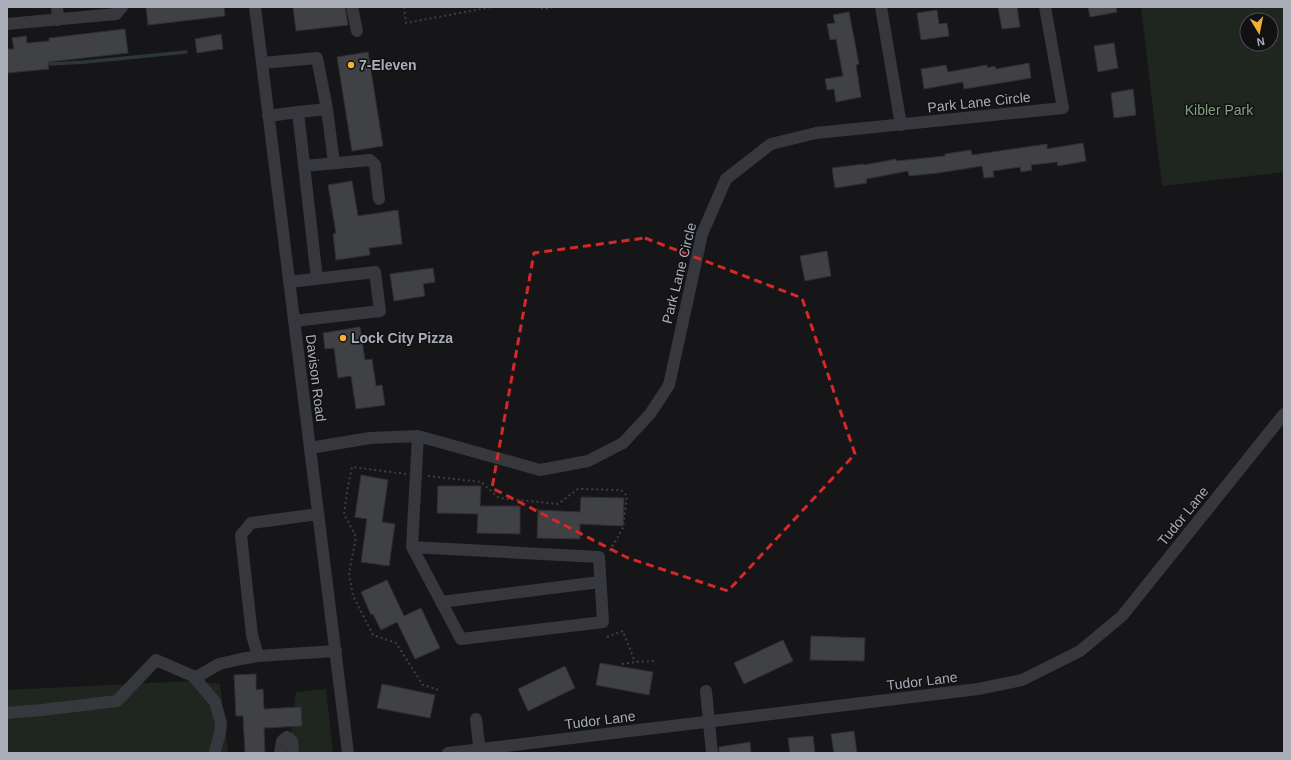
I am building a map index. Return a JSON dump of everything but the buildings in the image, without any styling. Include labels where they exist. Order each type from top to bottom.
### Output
[{"type":"street","points":[[57,7],[58,20]]},
{"type":"street","points":[[7,24],[116,14],[122,7]]},
{"type":"street","name":"Davison Road","points":[[255,7],[348,753]]},
{"type":"street","points":[[352,7],[357,31]]},
{"type":"street","points":[[881,7],[901,125]]},
{"type":"street","name":"Park Lane Circle","points":[[310,448],[370,438],[418,436],[540,470],[588,461],[623,443],[650,414],[669,384],[702,234],[726,179],[771,144],[816,133],[1063,108],[1046,7]]},
{"type":"street","points":[[262,64],[317,58],[327,109],[334,163]]},
{"type":"street","points":[[268,116],[327,109]]},
{"type":"street","points":[[298,112],[317,279]]},
{"type":"street","points":[[304,166],[370,160],[375,165],[379,199]]},
{"type":"street","points":[[289,282],[374,272],[380,311],[294,321]]},
{"type":"street","name":"Tudor Lane","points":[[448,753],[480,751],[978,689],[1022,680],[1080,650],[1122,616],[1284,414]]},
{"type":"street","points":[[412,547],[599,557],[603,622],[461,639],[412,547],[418,436]]},
{"type":"street","points":[[258,656],[252,635],[241,535],[251,524],[318,514]]},
{"type":"street","points":[[442,602],[600,582]]},
{"type":"street","points":[[195,678],[220,664],[241,659],[258,656],[336,651]]},
{"type":"street","points":[[7,713],[117,701],[156,660],[193,676],[216,702],[221,723],[220,733],[213,752]]},
{"type":"street","points":[[706,691],[712,753]]},
{"type":"street","points":[[476,719],[480,751]]},
{"type":"street","points":[[280,753],[282,741],[287,737],[292,741],[293,753]]},
{"type":"path","points":[[404,7],[406,22],[492,7]]},
{"type":"path","points":[[536,7],[544,9],[554,7]]},
{"type":"path","points":[[440,690],[423,685],[396,643],[373,635],[353,596],[349,573],[356,537],[344,514],[346,492],[352,467],[481,482],[499,498],[558,504],[578,489],[621,490],[627,496],[623,528],[608,553]]},
{"type":"path","points":[[608,636],[623,631],[635,662]]},
{"type":"path","points":[[622,664],[655,661]]},
{"type":"highlighted area","points":[[645,238],[802,298],[855,454],[728,591],[628,558],[492,488],[534,253]]},
{"type":"green space","name":"Kibler Park","points":[[1141,7],[1284,7],[1284,172],[1162,186]]},
{"type":"green space","points":[[190,681],[220,684],[228,753],[7,753],[7,690]]},
{"type":"green space","points":[[326,689],[333,753],[286,753],[291,733],[296,692]]},
{"type":"waterway","points":[[44,62],[51,64],[85,62],[186,52]]},
{"type":"place","name":"7-Eleven","points":[[351,65]]},
{"type":"place","name":"Lock City Pizza","points":[[343,338]]}]
